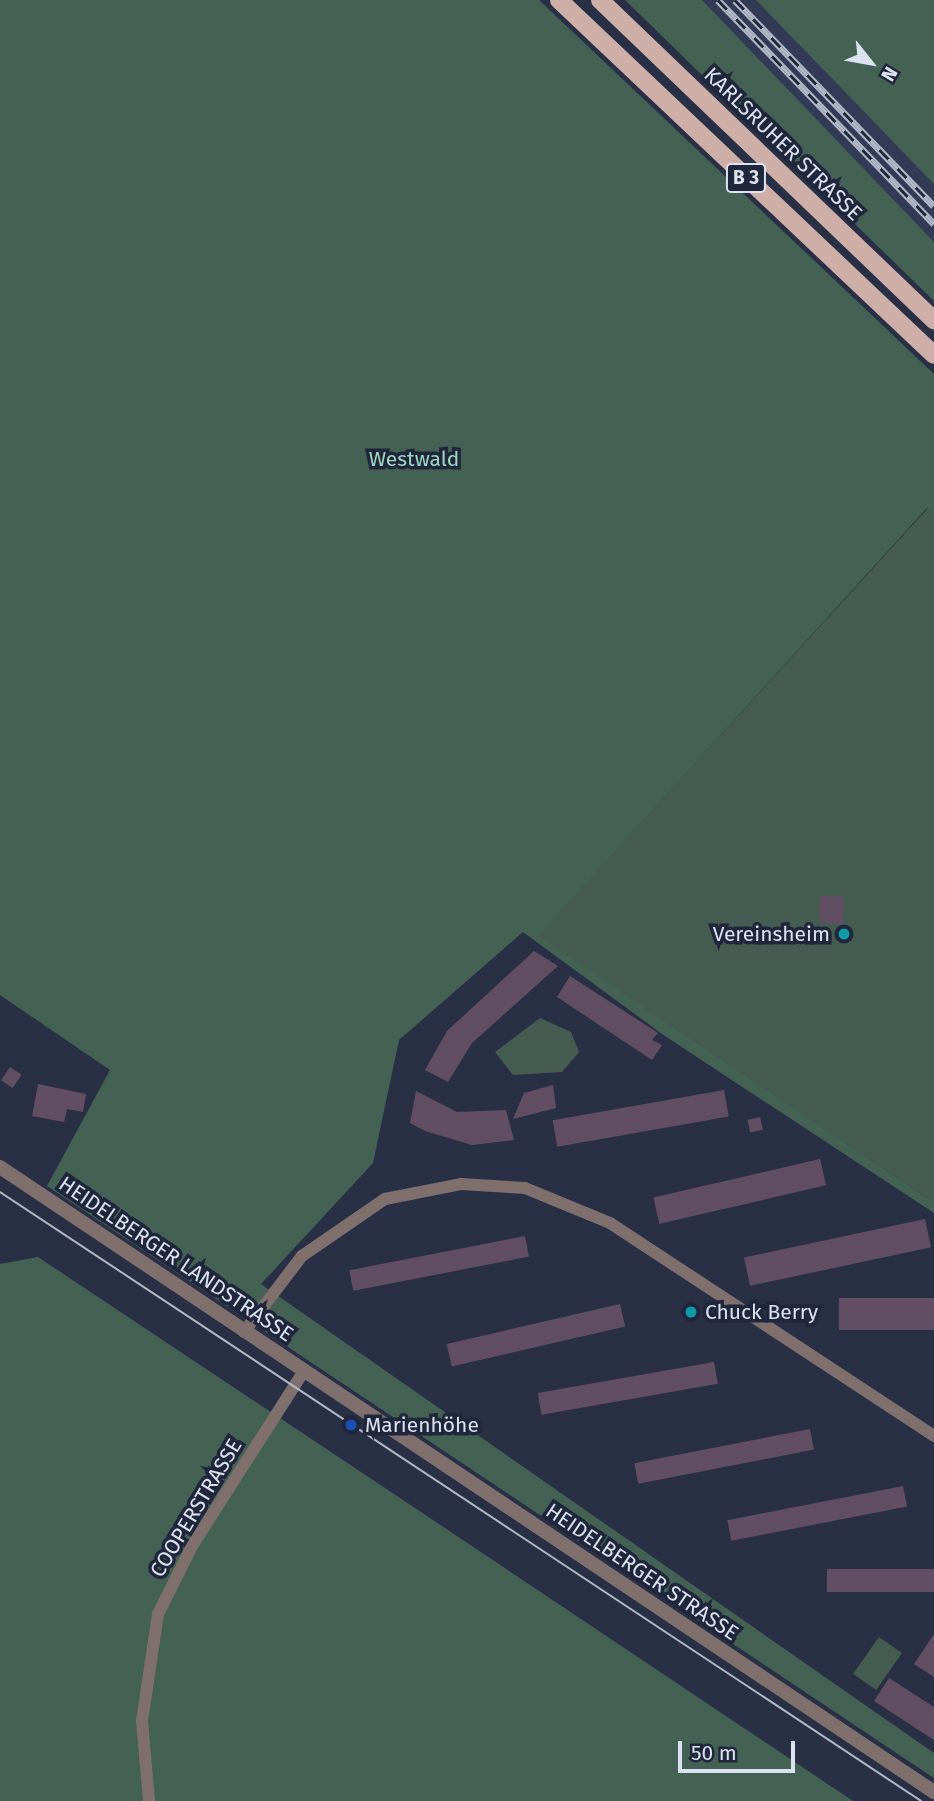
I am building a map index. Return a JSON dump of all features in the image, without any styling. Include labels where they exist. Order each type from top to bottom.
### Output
[{"type":"main road","name":"B 3","points":[[559,0],[934,355]]},
{"type":"main road","name":"KARLSRUHER STRASSE","points":[[600,0],[934,320]]},
{"type":"street","name":"HEIDELBERGER LANDSTRASSE","points":[[0,1167],[328,1387]]},
{"type":"street","points":[[244,1332],[302,1256],[385,1199],[461,1184],[525,1188],[610,1223],[934,1436]]},
{"type":"street","name":"COOPERSTRASSE","points":[[149,1801],[142,1721],[158,1614],[192,1546],[304,1371]]},
{"type":"street","name":"HEIDELBERGER STRASSE","points":[[328,1387],[934,1792]]},
{"type":"shaded area","points":[[660,0],[833,0],[934,103],[934,271]]},
{"type":"green space","name":"Westwald","points":[[0,0],[539,0],[934,374],[934,514],[927,508],[538,936],[934,1202],[934,1213],[662,1034],[523,932],[399,1040],[373,1163],[261,1284],[934,1753],[934,1778],[47,1186],[110,1070],[0,995]]},
{"type":"green space","points":[[625,0],[702,0],[934,242],[934,301]]},
{"type":"green space","points":[[756,0],[934,0],[934,184]]},
{"type":"green space","points":[[928,508],[934,514],[934,1202],[537,936]]},
{"type":"green space","points":[[540,1018],[571,1032],[579,1052],[562,1072],[513,1075],[495,1052]]},
{"type":"green space","points":[[38,1257],[853,1801],[0,1801],[0,1264]]},
{"type":"green space","points":[[879,1637],[902,1653],[876,1690],[853,1674]]},
{"type":"building","points":[[820,896],[844,897],[843,924],[819,923]]},
{"type":"building","points":[[534,951],[558,966],[472,1043],[448,1082],[425,1070],[447,1031]]},
{"type":"building","points":[[570,976],[658,1033],[652,1040],[662,1045],[652,1060],[557,997]]},
{"type":"building","points":[[10,1067],[22,1075],[13,1088],[1,1080]]},
{"type":"building","points":[[38,1084],[86,1094],[83,1112],[67,1109],[64,1122],[32,1116]]},
{"type":"building","points":[[553,1085],[556,1108],[513,1119],[524,1093]]},
{"type":"building","points":[[724,1090],[729,1117],[557,1147],[553,1120]]},
{"type":"building","points":[[416,1091],[457,1112],[506,1110],[514,1140],[472,1145],[425,1131],[410,1123]]},
{"type":"building","points":[[760,1117],[763,1130],[750,1133],[747,1120]]},
{"type":"building","points":[[820,1159],[826,1185],[659,1224],[653,1197]]},
{"type":"building","points":[[925,1219],[931,1247],[750,1286],[744,1257]]},
{"type":"building","points":[[525,1236],[529,1257],[353,1291],[349,1270]]},
{"type":"building","points":[[839,1298],[934,1298],[934,1330],[839,1330]]},
{"type":"building","points":[[620,1304],[625,1326],[452,1366],[447,1344]]},
{"type":"building","points":[[714,1362],[718,1384],[542,1415],[538,1393]]},
{"type":"building","points":[[810,1429],[814,1450],[638,1484],[634,1463]]},
{"type":"building","points":[[903,1486],[907,1507],[731,1541],[727,1520]]},
{"type":"building","points":[[827,1569],[934,1569],[934,1592],[827,1592]]},
{"type":"building","points":[[934,1634],[934,1677],[914,1664]]},
{"type":"building","points":[[889,1678],[934,1707],[934,1740],[874,1701]]},
{"type":"tram line","points":[[0,1192],[921,1801]]},
{"type":"railway","points":[[718,0],[934,224]]},
{"type":"railway","points":[[735,0],[934,206]]},
{"type":"place","name":"Vereinsheim","points":[[844,934]]},
{"type":"place","name":"Chuck Berry","points":[[691,1312]]},
{"type":"place","name":"Marienhöhe","points":[[351,1425]]}]
